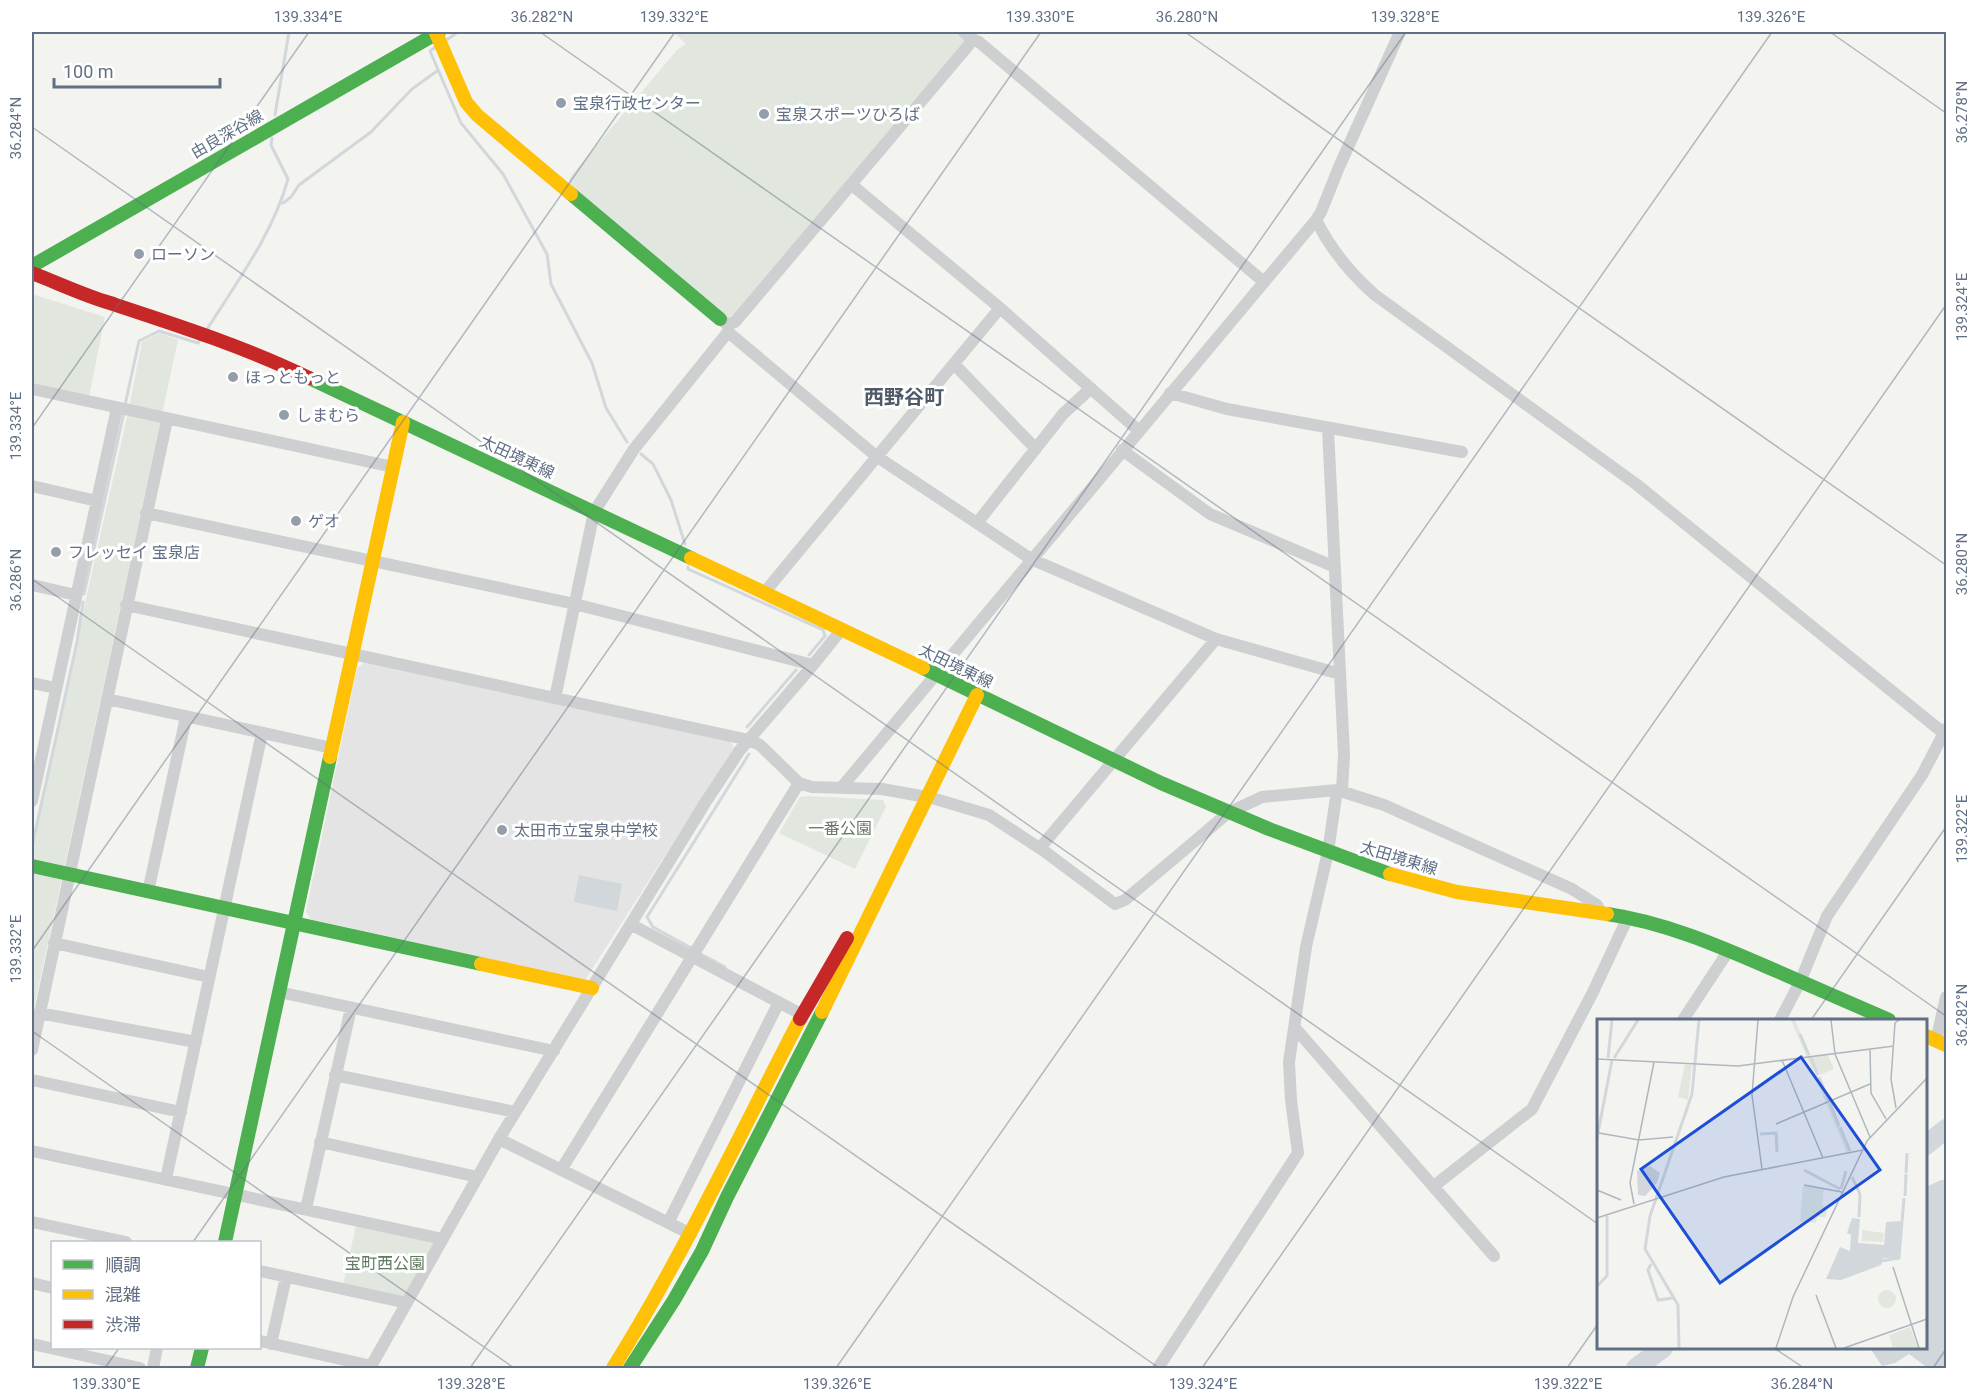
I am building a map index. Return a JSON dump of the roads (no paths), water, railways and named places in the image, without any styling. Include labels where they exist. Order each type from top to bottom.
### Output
[{"type":"street","points":[[438,32],[466,102],[477,115],[726,325],[876,456],[1031,559],[1216,639],[1340,674]]},
{"type":"street","name":"由良深谷線","points":[[32,266],[418,37],[438,32]]},
{"type":"street","points":[[842,788],[1316,220],[1400,32]]},
{"type":"street","points":[[555,698],[594,512],[634,449],[726,325],[735,322],[852,185],[968,35],[1264,282]]},
{"type":"street","points":[[852,185],[1000,308],[1138,431]]},
{"type":"street","points":[[1316,220],[1343,265],[1375,295],[1635,484],[1946,733],[1922,775],[1827,916],[1800,982],[1781,1019]]},
{"type":"street","name":"太田境東線","points":[[32,273],[99,300],[147,314],[293,370],[1228,813],[1398,877],[1457,892],[1628,916],[1662,926],[1729,950],[1887,1019]]},
{"type":"street","points":[[764,592],[1000,308]]},
{"type":"street","points":[[954,364],[1036,449]]},
{"type":"street","points":[[977,523],[1063,414],[1091,388]]},
{"type":"street","points":[[32,389],[393,467]]},
{"type":"street","points":[[1170,393],[1227,408],[1328,429],[1462,452]]},
{"type":"street","points":[[32,801],[117,408]]},
{"type":"street","points":[[32,1050],[167,420]]},
{"type":"street","points":[[225,1241],[403,422]]},
{"type":"street","points":[[1158,1368],[1298,1153],[1289,1062],[1306,947],[1328,852],[1344,754],[1328,429]]},
{"type":"street","points":[[1122,450],[1210,514],[1335,567]]},
{"type":"street","points":[[32,486],[97,501]]},
{"type":"street","points":[[146,513],[575,604],[813,665]]},
{"type":"street","points":[[32,585],[76,595]]},
{"type":"street","points":[[126,605],[749,740],[760,745],[799,783],[812,787],[882,789],[925,803],[989,815],[1040,848],[1115,904],[1125,900],[1228,813],[1262,796],[1339,790],[1384,805],[1572,889],[1597,905],[1601,914]]},
{"type":"street","points":[[286,1277],[265,1342],[371,1367],[499,1139],[705,803],[740,750],[842,629]]},
{"type":"street","points":[[1040,848],[1216,639]]},
{"type":"street","points":[[32,683],[56,688]]},
{"type":"street","points":[[630,1368],[674,1300],[702,1251],[977,695]]},
{"type":"street","points":[[106,699],[332,748]]},
{"type":"street","points":[[148,892],[186,717]]},
{"type":"street","points":[[166,1179],[262,733]]},
{"type":"street","points":[[561,1170],[799,783]]},
{"type":"street","points":[[613,1368],[639,1328],[691,1234],[803,1015],[925,803]]},
{"type":"street","points":[[32,866],[592,988]]},
{"type":"street","points":[[1434,1186],[1532,1109],[1593,992],[1628,916]]},
{"type":"street","points":[[632,925],[803,1015]]},
{"type":"street","points":[[54,943],[209,977]]},
{"type":"street","points":[[1684,1019],[1729,950]]},
{"type":"street","points":[[279,992],[554,1051]]},
{"type":"street","points":[[1936,1041],[1947,997]]},
{"type":"street","points":[[668,1223],[779,1002]]},
{"type":"street","points":[[306,1209],[351,1008]]},
{"type":"street","points":[[39,1013],[196,1042]]},
{"type":"street","points":[[1295,1028],[1494,1256]]},
{"type":"street","points":[[335,1075],[515,1112]]},
{"type":"street","points":[[32,1080],[181,1112]]},
{"type":"street","points":[[499,1139],[691,1234]]},
{"type":"street","points":[[320,1142],[478,1177]]},
{"type":"street","points":[[32,1151],[443,1239]]},
{"type":"street","points":[[32,1222],[121,1241]]},
{"type":"street","points":[[261,1271],[407,1303]]},
{"type":"street","points":[[32,1283],[51,1288]]},
{"type":"street","points":[[32,1344],[91,1363],[140,1368]]},
{"type":"street","points":[[153,1368],[157,1349]]},
{"type":"street","points":[[198,1368],[202,1349]]},
{"type":"waterway","points":[[275,115],[289,32]]},
{"type":"waterway","points":[[445,41],[458,32]]},
{"type":"waterway","points":[[437,46],[430,51],[461,123],[503,174],[547,254],[551,284],[592,363],[606,408],[627,442]]},
{"type":"waterway","points":[[283,203],[291,197],[299,185],[371,132],[412,89],[437,71]]},
{"type":"waterway","points":[[206,331],[253,258],[273,219],[288,179],[271,145],[272,138]]},
{"type":"waterway","points":[[125,405],[139,341],[159,331],[198,343],[201,339]]},
{"type":"waterway","points":[[84,594],[124,412]]},
{"type":"waterway","points":[[641,454],[653,464],[671,500],[685,544]]},
{"type":"waterway","points":[[688,567],[688,569],[823,630],[825,636],[809,655]]},
{"type":"waterway","points":[[32,847],[77,642],[83,602]]},
{"type":"waterway","points":[[747,727],[796,670]]},
{"type":"waterway","points":[[693,949],[653,927],[647,917],[749,754]]},
{"type":"waterway","points":[[699,953],[725,967]]},
{"type":"waterway","points":[[1927,1144],[1946,1129]]},
{"type":"waterway","points":[[1636,1368],[1662,1349]]},
{"type":"place","name":"宝泉行政センター","points":[[561,103]]},
{"type":"place","name":"宝泉スポーツひろば","points":[[764,114]]},
{"type":"place","name":"ローソン","points":[[139,254]]},
{"type":"place","name":"ほっともっと","points":[[233,377]]},
{"type":"place","name":"しまむら","points":[[284,415]]},
{"type":"place","name":"ゲオ","points":[[296,521]]},
{"type":"place","name":"フレッセイ 宝泉店","points":[[56,552]]},
{"type":"place","name":"太田市立宝泉中学校","points":[[502,830]]},
{"type":"district","name":"西野谷町","points":[[904,397]]},
{"type":"park label","name":"一番公園","points":[[840,828]]},
{"type":"park label","name":"宝町西公園","points":[[385,1263]]}]
